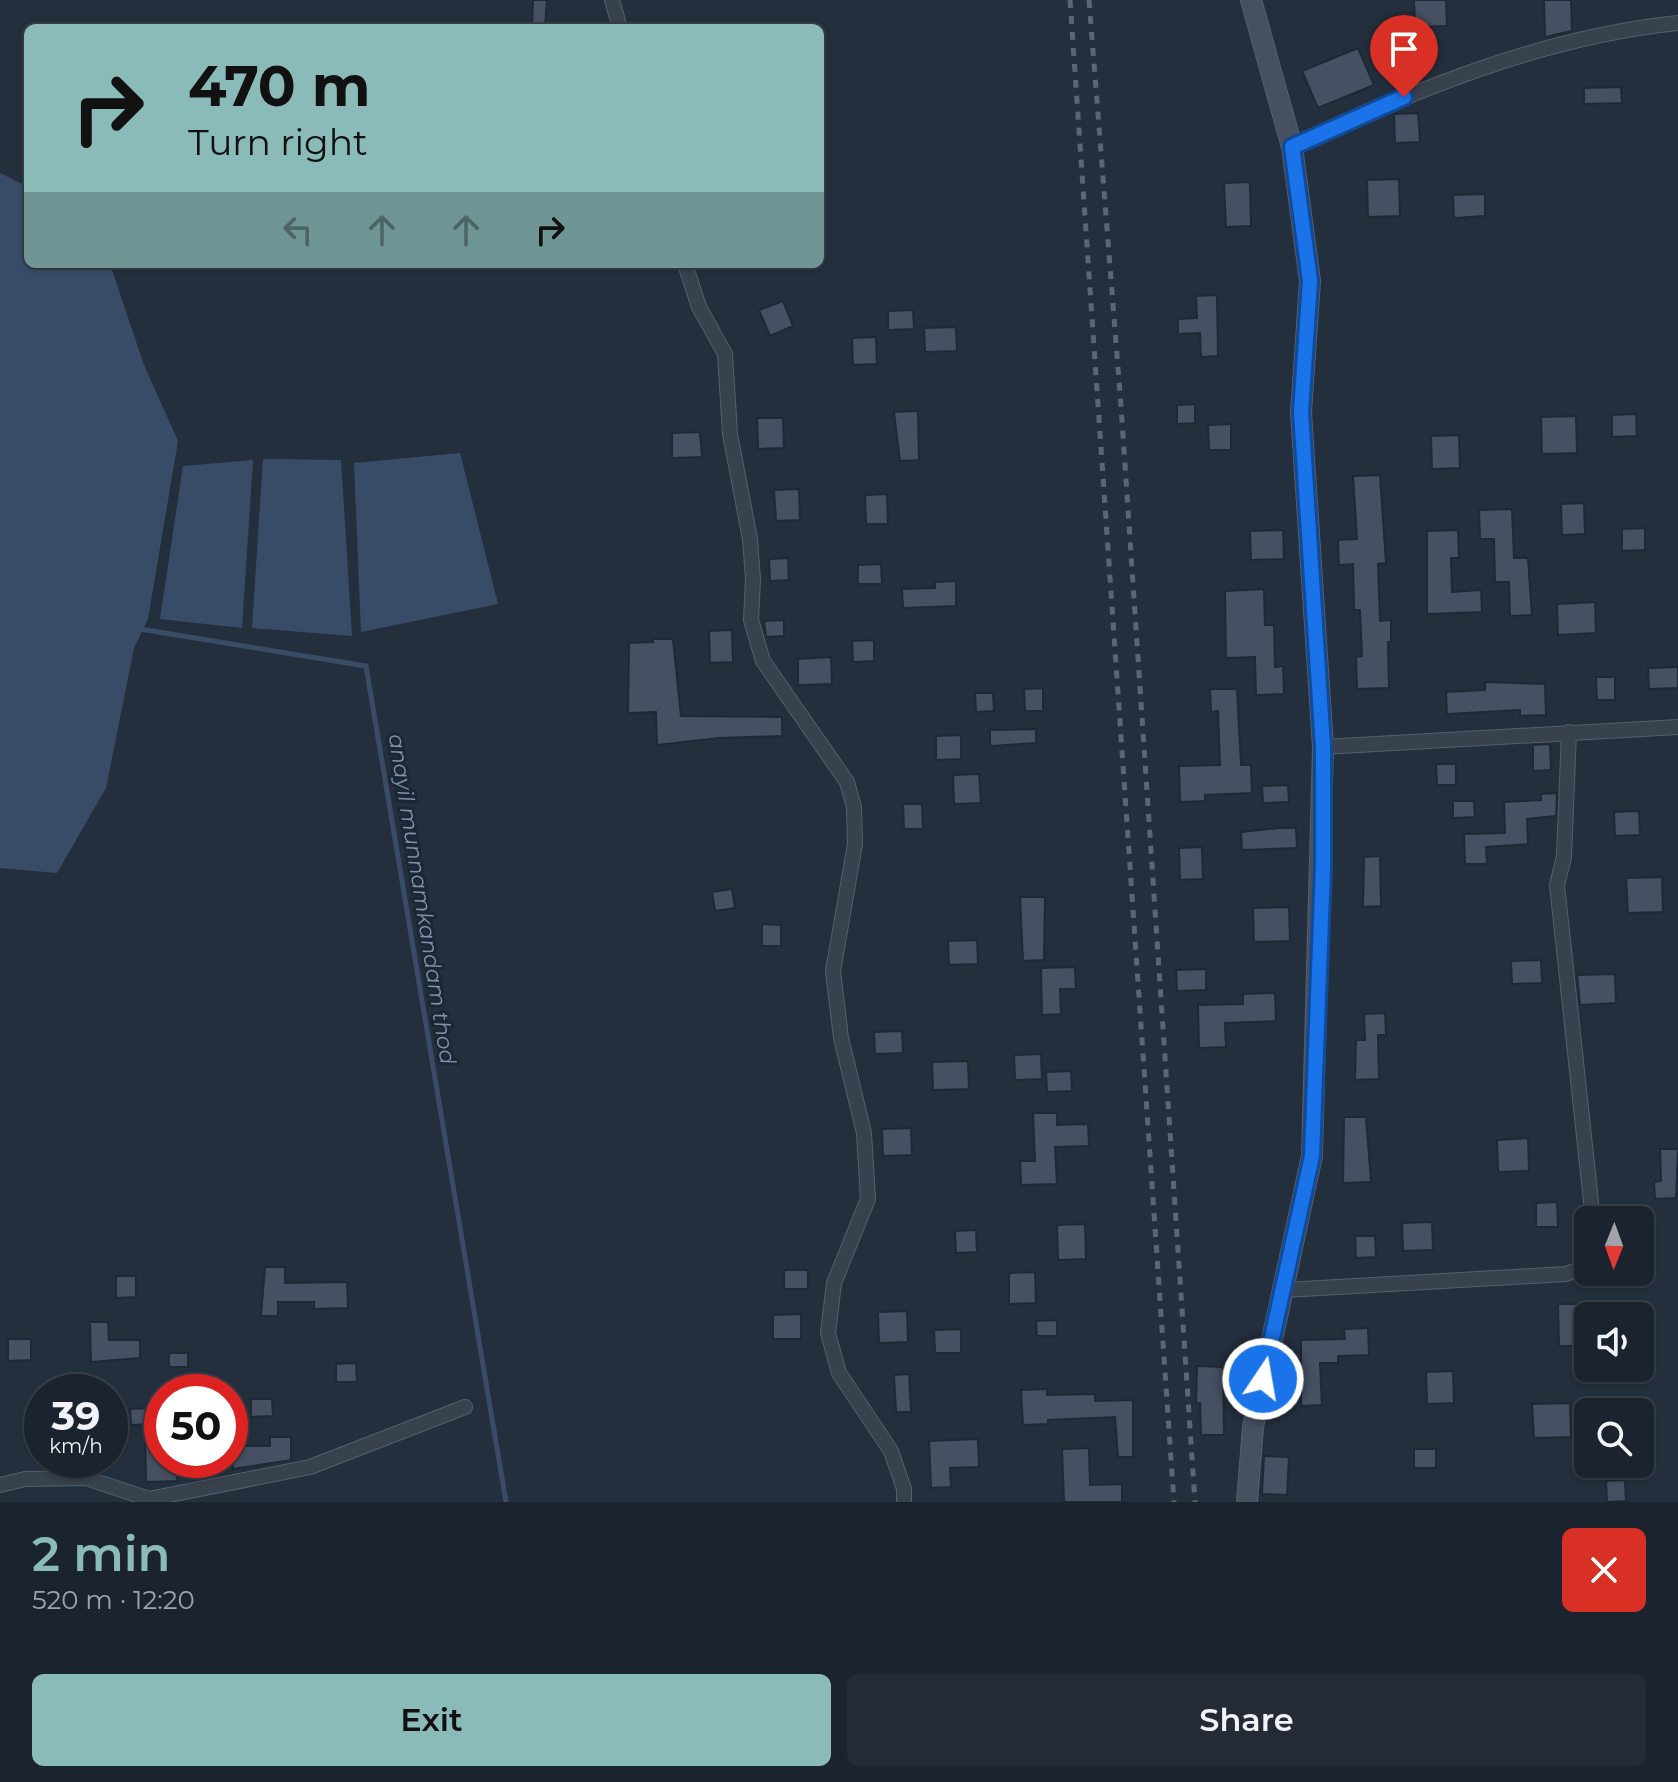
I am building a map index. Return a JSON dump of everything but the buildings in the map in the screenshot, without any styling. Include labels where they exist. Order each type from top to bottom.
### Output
[{"type":"main road","points":[[1247,1502],[1253,1427],[1312,1156],[1323,747],[1301,412],[1310,281],[1292,147],[1251,0]]},
{"type":"street","points":[[612,0],[619,24]]},
{"type":"street","points":[[1292,147],[1379,107],[1503,59],[1635,27],[1678,23]]},
{"type":"street","points":[[686,268],[699,307],[725,354],[730,434],[750,539],[753,579],[751,620],[763,661],[847,782],[854,807],[855,844],[833,971],[841,1038],[864,1133],[868,1199],[834,1283],[828,1333],[839,1373],[891,1451],[904,1489],[904,1502]]},
{"type":"street","points":[[1323,747],[1678,727]]},
{"type":"street","points":[[1569,732],[1564,857],[1557,885],[1591,1206]]},
{"type":"street","points":[[1285,1290],[1574,1271]]},
{"type":"street","points":[[0,1485],[25,1479],[86,1478],[149,1501],[310,1467],[465,1407]]},
{"type":"water","points":[[0,173],[24,185],[24,268],[111,268],[144,365],[178,441],[148,619],[134,648],[106,788],[57,873],[0,868]]},
{"type":"water","points":[[460,453],[498,604],[361,632],[354,463]]},
{"type":"water","points":[[263,459],[341,460],[352,636],[252,628]]},
{"type":"water","points":[[253,460],[242,628],[160,619],[183,466]]},
{"type":"waterway","name":"anayil munnamkandam thod","points":[[140,629],[366,666],[506,1502]]},
{"type":"railway","points":[[1070,0],[1174,1502]]},
{"type":"railway","points":[[1089,0],[1121,406],[1195,1502]]},
{"type":"route","points":[[1263,1379],[1312,1156],[1323,867],[1323,747],[1301,412],[1308,352],[1310,281],[1292,147],[1404,97]]}]
